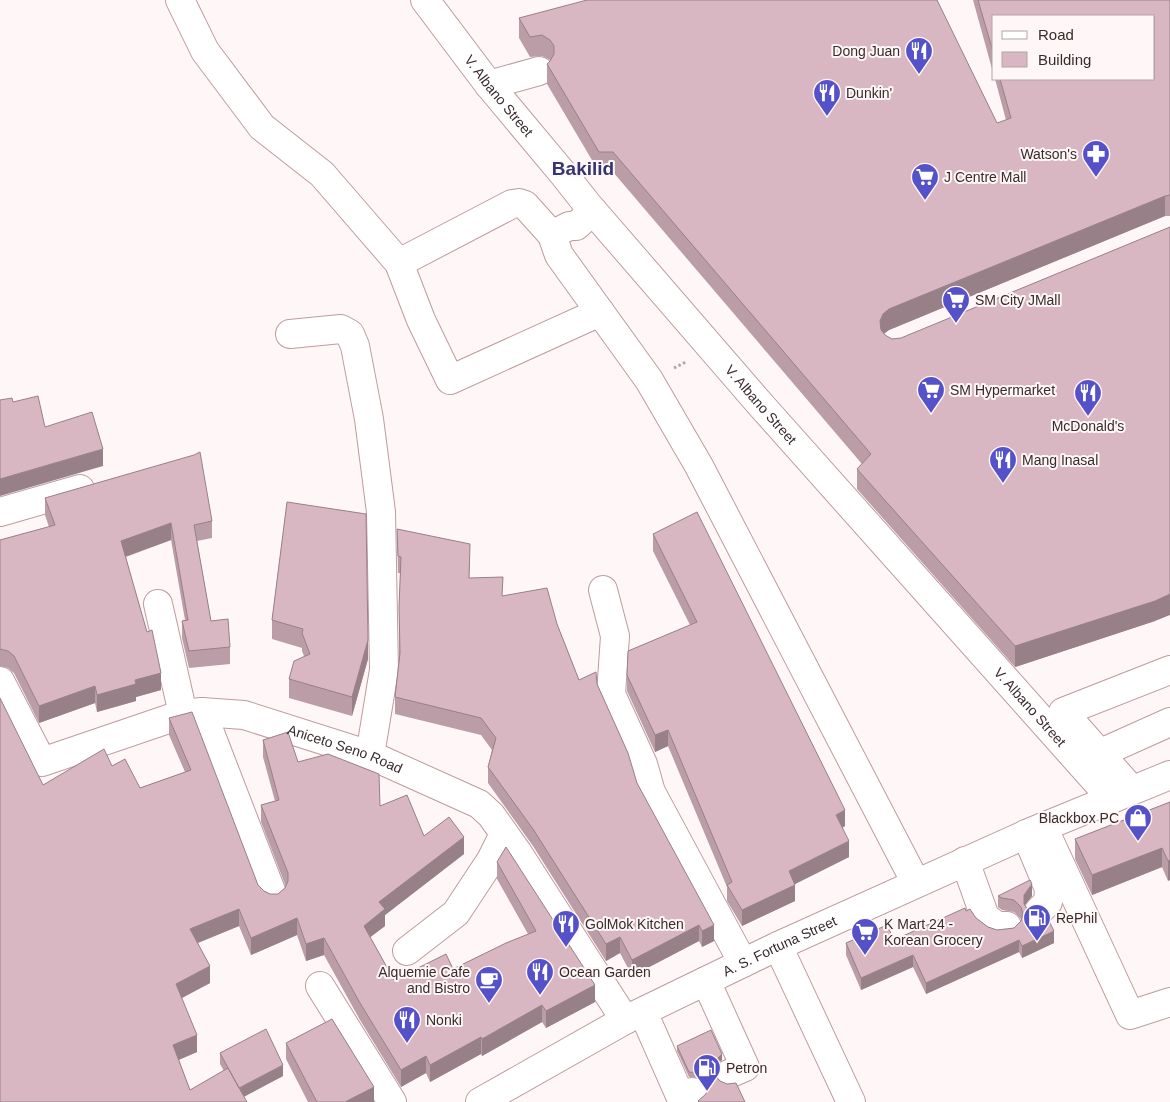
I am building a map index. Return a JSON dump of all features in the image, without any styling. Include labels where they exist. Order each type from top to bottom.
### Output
[{"type":"street","points":[[180,0],[205,51],[262,127],[322,174],[399,263],[421,320],[450,380],[600,312]]},
{"type":"street","name":"V. Albano Street","points":[[425,0],[489,85],[590,207],[760,404],[1122,794]]},
{"type":"street","points":[[489,85],[539,71]]},
{"type":"street","points":[[399,263],[512,204],[519,203],[525,205],[561,230]]},
{"type":"street","points":[[590,207],[570,218],[561,230],[559,255],[649,380],[699,466],[916,883]]},
{"type":"street","points":[[290,334],[341,330],[350,334],[355,346],[369,419],[381,512],[384,670],[370,755]]},
{"type":"street","points":[[0,512],[104,482]]},
{"type":"street","points":[[603,590],[615,636],[611,694],[644,764],[651,792],[743,963]]},
{"type":"street","points":[[158,604],[192,713],[273,896]]},
{"type":"street","points":[[1170,670],[1063,712],[1089,758],[1170,722]]},
{"type":"street","name":"Aniceto Seno Road","points":[[0,681],[42,762],[192,713],[244,715],[370,755],[479,804],[491,815],[634,1016],[681,1098],[692,1092]]},
{"type":"street","name":"A. S. Fortuna Street","points":[[480,1102],[634,1016],[778,946],[1035,830],[1170,776]]},
{"type":"street","points":[[1035,830],[1049,889],[1048,902],[1039,911]]},
{"type":"street","points":[[1035,830],[1130,1015],[1170,1002]]},
{"type":"street","points":[[407,951],[456,913],[491,860],[504,834]]},
{"type":"street","points":[[965,861],[985,917],[997,926],[1007,926]]},
{"type":"street","points":[[778,946],[852,1102]]},
{"type":"street","points":[[706,981],[745,1067],[729,1074]]},
{"type":"street","points":[[320,986],[392,1102]]},
{"type":"path","points":[[649,380],[713,349]]},
{"type":"building","name":"SM City JMall","points":[[587,0],[937,0],[997,123],[1011,118],[1000,80],[1155,80],[1155,15],[992,15],[992,48],[978,0],[1170,0],[1170,195],[889,309],[883,314],[880,321],[881,330],[885,335],[892,339],[901,338],[1170,227],[1170,594],[1155,601],[1015,646],[857,469],[871,454],[613,152],[599,152],[547,64],[554,54],[554,46],[550,40],[542,35],[530,37],[519,18]]},
{"type":"building","points":[[38,396],[45,427],[92,412],[103,449],[0,479],[0,400],[12,398],[13,402]]},
{"type":"building","points":[[200,452],[212,521],[194,525],[211,621],[228,619],[230,647],[189,651],[182,621],[188,620],[171,523],[121,541],[147,632],[152,630],[161,673],[135,680],[136,684],[97,695],[95,686],[39,706],[14,656],[8,651],[0,649],[0,540],[55,525],[45,498]]},
{"type":"building","points":[[287,502],[366,514],[368,640],[352,697],[289,679],[294,661],[310,654],[302,633],[303,629],[272,620]]},
{"type":"building","points":[[697,512],[845,810],[836,815],[849,841],[789,871],[795,885],[742,910],[727,885],[732,882],[668,730],[655,735],[627,675],[628,651],[697,622],[653,534]]},
{"type":"building","points":[[397,529],[470,544],[469,578],[503,577],[502,596],[547,588],[557,624],[579,680],[596,672],[597,684],[628,753],[637,783],[714,925],[702,931],[699,925],[632,960],[620,937],[606,944],[533,829],[488,767],[496,738],[481,718],[395,697],[400,653],[401,557],[398,556]]},
{"type":"building","points":[[0,698],[43,785],[104,749],[112,766],[125,759],[140,788],[191,770],[169,718],[192,712],[258,885],[270,894],[278,894],[285,888],[288,881],[288,873],[261,805],[279,800],[263,740],[288,732],[298,762],[328,754],[379,774],[380,806],[407,795],[424,836],[449,817],[464,837],[379,902],[385,909],[364,926],[394,980],[446,954],[453,969],[506,943],[536,931],[497,862],[506,847],[595,985],[546,1011],[542,1005],[482,1039],[481,1037],[430,1065],[426,1056],[401,1070],[360,1003],[324,938],[306,944],[297,918],[251,938],[239,909],[190,929],[210,966],[176,984],[197,1035],[173,1045],[190,1090],[228,1068],[247,1102],[0,1102]]},
{"type":"building","points":[[1170,802],[1170,860],[1168,861],[1162,848],[1092,875],[1075,839]]},
{"type":"building","points":[[1030,880],[1032,884],[1024,895],[1024,904],[1034,914],[1045,913],[1054,931],[1022,946],[1019,940],[926,983],[913,955],[861,978],[846,943],[887,925],[894,940],[965,908],[966,911],[970,909],[976,918],[988,927],[997,930],[1014,928],[1021,921],[1023,914],[1021,907],[1014,900],[998,896]]},
{"type":"building","points":[[332,1019],[374,1087],[345,1102],[317,1102],[286,1043]]},
{"type":"building","points":[[266,1029],[283,1065],[239,1088],[220,1053]]},
{"type":"building","points":[[711,1030],[722,1054],[716,1060],[714,1066],[715,1075],[720,1081],[727,1084],[736,1083],[745,1102],[698,1101],[706,1094],[708,1087],[706,1079],[700,1073],[689,1072],[677,1046]]},
{"type":"place","name":"Dong Juan","points":[[919,75]]},
{"type":"place","name":"Dunkin'","points":[[827,117]]},
{"type":"place","name":"Watson's","points":[[1096,178]]},
{"type":"place","name":"J Centre Mall","points":[[925,201]]},
{"type":"place","name":"SM City JMall","points":[[956,324]]},
{"type":"place","name":"SM Hypermarket","points":[[931,414]]},
{"type":"place","name":"McDonald's","points":[[1088,417]]},
{"type":"place","name":"Mang Inasal","points":[[1003,484]]},
{"type":"place","name":"Blackbox PC","points":[[1138,842]]},
{"type":"place","name":"RePhil","points":[[1037,942]]},
{"type":"place","name":"GolMok Kitchen","points":[[566,948]]},
{"type":"place","name":"K Mart 24 - Korean Grocery","points":[[865,956]]},
{"type":"place","name":"Ocean Garden","points":[[540,996]]},
{"type":"place","name":"Alquemie Cafe and Bistro","points":[[489,1004]]},
{"type":"place","name":"Nonki","points":[[407,1044]]},
{"type":"place","name":"Petron","points":[[707,1092]]},
{"type":"district","name":"Bakilid","points":[[583,168]]}]
